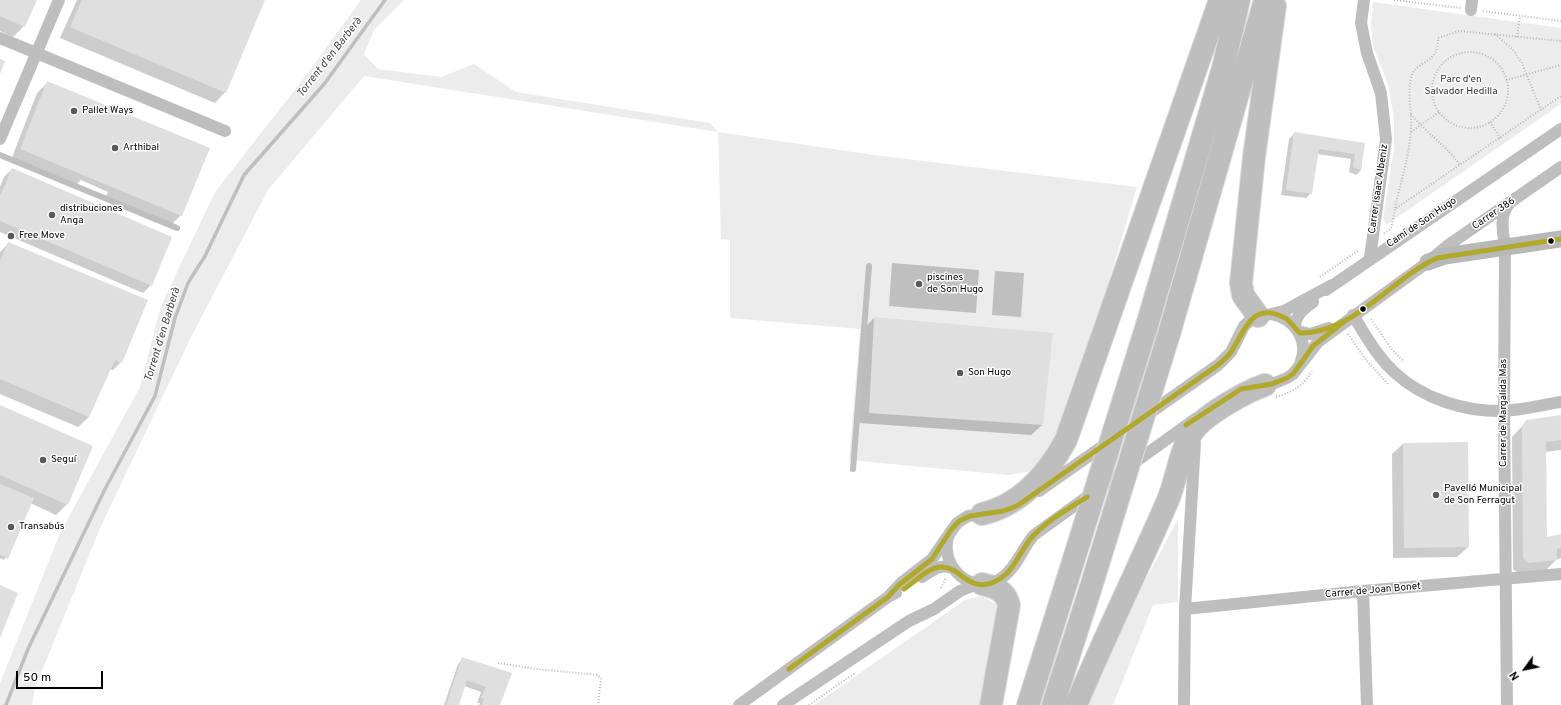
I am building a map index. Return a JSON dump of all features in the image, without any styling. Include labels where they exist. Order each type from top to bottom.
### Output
[{"type":"highway","points":[[982,514],[1006,506],[1038,481],[1052,465],[1066,440],[1220,0]]},
{"type":"highway","points":[[1028,705],[1147,326],[1223,68],[1239,0]]},
{"type":"highway","points":[[1053,705],[1169,334],[1266,0]]},
{"type":"highway","points":[[1264,315],[1244,296],[1241,283],[1254,157],[1275,0]]},
{"type":"highway","points":[[1076,705],[1169,498],[1191,434],[1201,423],[1237,398],[1253,389],[1270,390]]},
{"type":"highway","points":[[980,584],[1000,591],[1006,597],[1009,605],[991,705]]},
{"type":"street","points":[[0,139],[59,0]]},
{"type":"street","name":"Carrer Isaac Albeniz","points":[[1364,2],[1361,23],[1367,53],[1382,93],[1386,139],[1370,258]]},
{"type":"street","points":[[0,38],[225,131]]},
{"type":"street","name":"Camí de Son Hugo","points":[[1296,330],[1296,318],[1300,312],[1332,285],[1561,129]]},
{"type":"street","name":"Carrer 386","points":[[1356,320],[1447,246],[1561,167]]},
{"type":"street","name":"Carrer de Margalida Mas","points":[[1507,705],[1504,411],[1505,247],[1502,217],[1505,210],[1513,201]]},
{"type":"street","points":[[1428,262],[1444,256],[1561,239]]},
{"type":"street","points":[[888,597],[901,583],[932,559],[949,534],[963,518],[1002,512],[1017,506],[1218,365],[1230,352],[1244,326],[1264,315],[1284,311],[1332,285]]},
{"type":"street","points":[[1264,315],[1285,318],[1296,330],[1304,334],[1319,333],[1356,320]]},
{"type":"street","points":[[1356,320],[1385,361],[1403,379],[1416,388],[1436,398],[1460,406],[1504,411],[1561,402]]},
{"type":"street","points":[[739,705],[888,597],[905,589],[934,569],[947,567],[954,570],[966,581],[980,584],[989,584],[1003,578],[1010,570],[1026,543],[1034,535],[1190,422],[1241,389],[1270,390],[1304,367],[1318,342],[1356,320]]},
{"type":"street","points":[[1296,330],[1303,353],[1304,367]]},
{"type":"street","points":[[1184,705],[1185,609],[1195,443]]},
{"type":"street","points":[[783,705],[909,621],[949,590],[955,579],[954,570],[947,555],[946,548],[949,534]]},
{"type":"street","name":"Carrer de Joan Bonet","points":[[1185,609],[1363,591],[1561,574]]},
{"type":"street","points":[[909,621],[934,608],[960,591],[980,584]]},
{"type":"street","points":[[1363,591],[1367,705]]},
{"type":"lane","points":[[0,155],[177,228]]},
{"type":"lane","points":[[853,469],[869,266]]},
{"type":"path","points":[[1517,37],[1520,16]]},
{"type":"path","points":[[1372,242],[1391,229],[1407,165],[1411,132],[1409,85],[1413,70],[1432,58],[1438,43],[1438,38],[1459,31],[1561,41]]},
{"type":"path","points":[[1495,34],[1513,50],[1522,63],[1540,110]]},
{"type":"path","points":[[1464,53],[1476,53],[1488,57],[1498,65],[1506,80],[1508,88],[1506,100],[1501,112],[1490,122],[1482,126],[1470,128],[1457,126],[1447,120],[1439,112],[1433,100],[1432,87],[1435,75],[1442,64],[1452,57],[1464,53]]},
{"type":"path","points":[[1506,80],[1561,64]]},
{"type":"path","points":[[1395,209],[1561,96]]},
{"type":"path","points":[[1411,132],[1439,112]]},
{"type":"path","points":[[1411,113],[1420,126],[1452,154],[1460,165]]},
{"type":"path","points":[[1490,122],[1500,138]]},
{"type":"path","points":[[1388,384],[1366,360],[1346,332],[1356,320],[1370,316],[1385,340],[1404,362]]},
{"type":"path","points":[[1270,390],[1291,389],[1307,373],[1304,367]]},
{"type":"path","points":[[498,663],[537,669],[598,675],[601,679],[598,705]]},
{"type":"green space","points":[[361,0],[404,0],[374,30],[364,54],[378,69],[441,77],[474,64],[516,92],[710,123],[718,132],[364,76],[268,190],[191,337],[100,528],[35,688],[32,705],[0,705],[0,683],[60,533],[140,387],[161,306],[215,192],[304,78]]},
{"type":"green space","name":"Parc d'en Salvador Hedilla","points":[[1373,2],[1561,28],[1561,104],[1386,225],[1383,218],[1394,149],[1394,119],[1388,84],[1373,46],[1371,24]]},
{"type":"green space","name":"piscines de Son Hugo","points":[[718,132],[874,155],[1137,187],[1068,419],[1032,471],[1008,475],[849,460],[860,329],[730,318],[730,240],[721,239]]},
{"type":"green space","points":[[1178,519],[1178,602],[1153,605],[1113,705],[1088,705],[1120,628]]},
{"type":"green space","points":[[982,596],[996,604],[997,624],[981,705],[814,705],[965,600]]},
{"type":"shaded area","points":[[892,263],[979,270],[976,313],[889,306]]},
{"type":"shaded area","points":[[995,271],[1024,273],[1021,317],[992,315]]},
{"type":"building","points":[[0,0],[37,0],[25,27],[0,16]]},
{"type":"building","points":[[82,0],[265,0],[226,93],[70,27]]},
{"type":"building","points":[[0,59],[5,61],[0,74]]},
{"type":"building","points":[[47,81],[210,148],[182,216],[20,149]]},
{"type":"building","points":[[1294,132],[1365,143],[1361,170],[1353,167],[1355,154],[1319,149],[1312,194],[1286,190]]},
{"type":"building","points":[[12,168],[172,237],[152,286],[0,221],[0,196]]},
{"type":"building","points":[[8,242],[148,300],[122,363],[115,360],[89,417],[0,379],[0,261]]},
{"type":"building","name":"Son Hugo","points":[[874,317],[1053,333],[1043,425],[869,413]]},
{"type":"building","name":"Seguí","points":[[0,405],[93,446],[68,505],[0,475]]},
{"type":"building","points":[[1561,415],[1561,440],[1546,442],[1547,537],[1561,534],[1561,548],[1557,549],[1557,560],[1528,563],[1523,558],[1522,426],[1526,420]]},
{"type":"building","name":"Pavelló Municipal de Son Ferragut","points":[[1468,442],[1469,547],[1404,548],[1403,443]]},
{"type":"building","name":"Transabús","points":[[0,484],[34,498],[8,559],[0,555]]},
{"type":"building","points":[[0,585],[18,593],[0,638]]},
{"type":"building","points":[[462,657],[512,673],[500,705],[482,705],[484,698],[481,698],[486,687],[467,680],[459,705],[446,705]]},
{"type":"waterway","name":"Torrent d'en Barberà","points":[[6,705],[28,649],[105,489],[155,396],[175,318],[188,283],[205,256],[244,175],[325,83],[385,0]]},
{"type":"transit line","points":[[789,669],[888,597],[899,585],[932,559],[951,530],[959,521],[970,516],[1003,511],[1017,506],[1218,365],[1230,354],[1246,327],[1257,315],[1274,313],[1289,321],[1300,333],[1319,331],[1337,325],[1355,315],[1404,278],[1437,258],[1561,239]]},
{"type":"transit line","points":[[1186,425],[1241,389],[1272,384],[1287,378],[1293,374],[1313,346],[1345,321]]},
{"type":"transit line","points":[[904,589],[930,570],[940,567],[954,570],[965,578],[978,584],[986,584],[996,581],[1008,573],[1028,542],[1039,530],[1058,515],[1087,497]]},
{"type":"place","name":"Pallet Ways","points":[[74,111]]},
{"type":"place","name":"Arthibal","points":[[115,148]]},
{"type":"place","name":"distribuciones Anga","points":[[52,215]]},
{"type":"place","name":"Free Move","points":[[11,236]]},
{"type":"place","name":"piscines de Son Hugo","points":[[919,284]]},
{"type":"place","name":"Son Hugo","points":[[960,373]]},
{"type":"place","name":"Seguí","points":[[43,460]]},
{"type":"place","name":"Pavelló Municipal de Son Ferragut","points":[[1436,495]]},
{"type":"place","name":"Transabús","points":[[11,527]]}]
